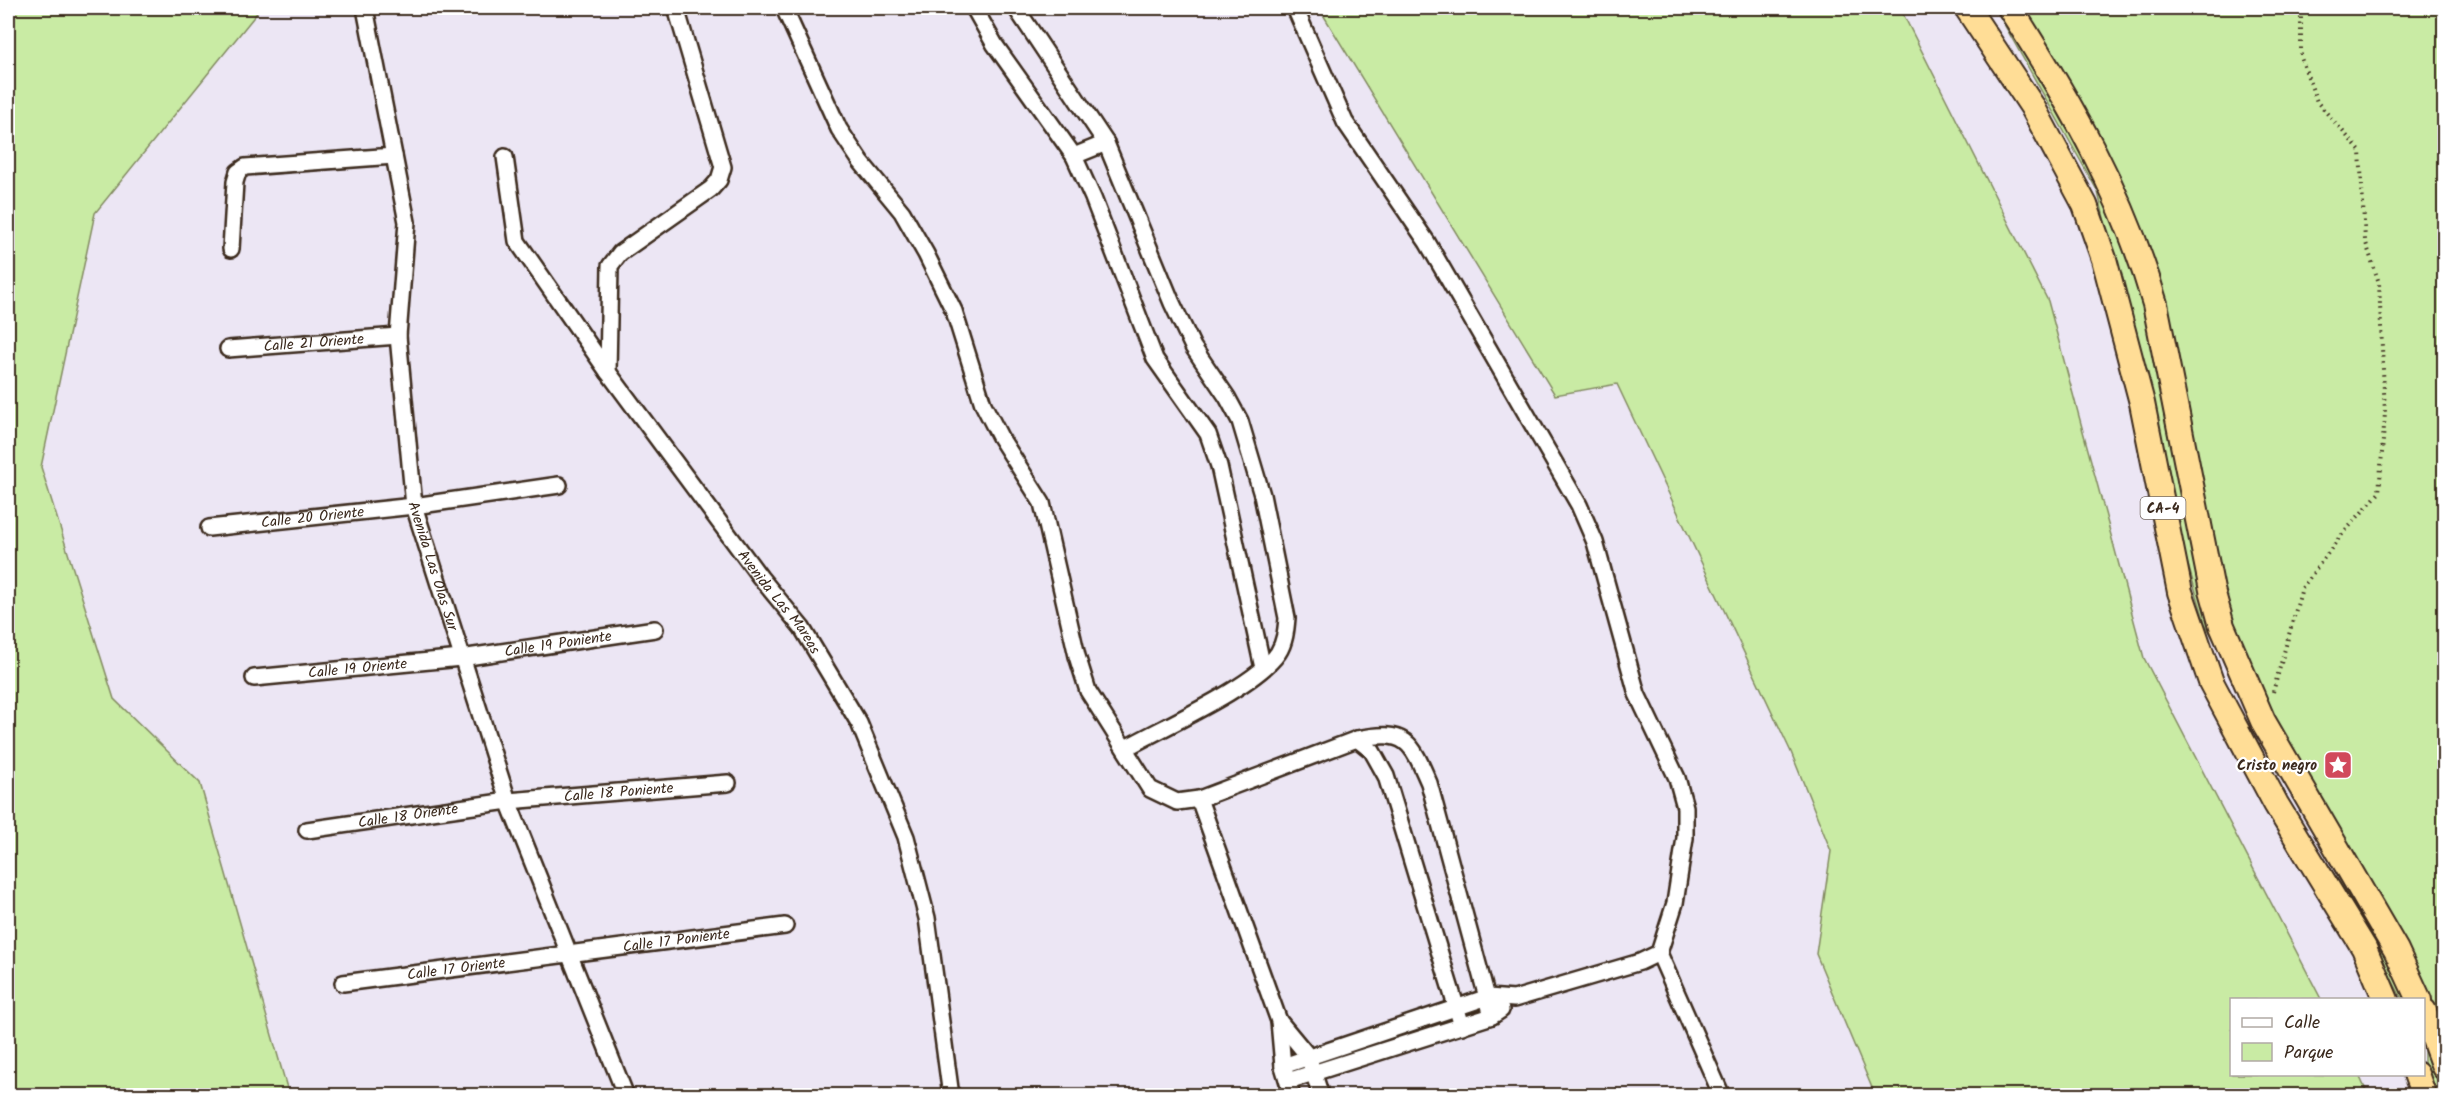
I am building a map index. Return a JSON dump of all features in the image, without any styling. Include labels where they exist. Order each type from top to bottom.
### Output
[{"type":"highway","name":"CA-4","points":[[1967,8],[2032,106],[2085,205],[2104,259],[2142,403],[2180,592],[2211,682],[2276,804],[2364,948],[2386,998]]},
{"type":"highway","name":"CA-4","points":[[2010,8],[2065,95],[2117,195],[2142,260],[2155,304],[2212,590],[2230,646],[2263,721],[2396,950],[2419,998]]},
{"type":"highway","points":[[2425,1014],[2445,1067]]},
{"type":"highway","points":[[2417,1076],[2424,1095]]},
{"type":"street","name":"Avenida Las Olas Sur","points":[[365,8],[407,222],[398,336],[414,506],[508,801],[626,1095]]},
{"type":"street","points":[[608,372],[610,266],[620,253],[711,189],[719,180],[723,167],[676,8]]},
{"type":"street","points":[[784,8],[839,129],[861,162],[902,212],[954,311],[983,404],[1000,437],[1042,503],[1077,656],[1088,691],[1126,748],[1140,776],[1150,789],[1177,802],[1199,799],[1357,739],[1382,734],[1404,739],[1416,753],[1429,783],[1492,1016]]},
{"type":"street","points":[[974,8],[995,45],[1074,156],[1094,198],[1155,359],[1208,434],[1219,466],[1263,668]]},
{"type":"street","points":[[1016,8],[1106,142],[1172,303],[1193,347],[1227,397],[1250,447],[1287,618],[1286,638],[1278,654],[1248,681],[1126,748]]},
{"type":"street","points":[[1295,8],[1345,122],[1427,242],[1574,495],[1595,542],[1637,694],[1677,778],[1685,807],[1685,838],[1675,903],[1659,953],[1722,1095]]},
{"type":"street","points":[[1074,156],[1106,142]]},
{"type":"street","points":[[231,249],[235,182],[238,172],[245,167],[394,156]]},
{"type":"street","name":"Avenida Las Mareas","points":[[505,157],[517,241],[608,372],[760,577],[802,628],[859,723],[906,837],[924,906],[951,1095]]},
{"type":"street","name":"Calle 21 Oriente","points":[[228,349],[398,336]]},
{"type":"street","name":"Calle 20 Oriente","points":[[209,528],[414,506],[559,485]]},
{"type":"street","name":"Calle 19 Poniente","points":[[461,658],[655,629]]},
{"type":"street","name":"Calle 19 Oriente","points":[[254,678],[461,658]]},
{"type":"street","points":[[1357,739],[1372,751],[1386,776],[1462,1026]]},
{"type":"street","name":"Calle 18 Poniente","points":[[508,801],[728,783]]},
{"type":"street","points":[[1199,799],[1279,1022],[1288,1081]]},
{"type":"street","name":"Calle 18 Oriente","points":[[307,830],[508,801]]},
{"type":"street","name":"Calle 17 Poniente","points":[[568,955],[785,926]]},
{"type":"street","points":[[1288,1081],[1308,1056],[1488,997],[1514,999],[1640,962],[1659,953]]},
{"type":"street","name":"Calle 17 Oriente","points":[[343,983],[568,955]]},
{"type":"street","points":[[1288,1081],[1492,1016],[1514,999]]},
{"type":"street","points":[[1279,1022],[1308,1056],[1321,1095]]},
{"type":"path","points":[[2263,721],[2272,699],[2302,588],[2339,538],[2379,493],[2385,413],[2379,283],[2365,240],[2360,151],[2317,102],[2301,58],[2301,8]]},
{"type":"green space","points":[[8,8],[257,8],[257,13],[95,213],[41,467],[114,699],[200,783],[289,1095],[8,1095]]},
{"type":"green space","points":[[1319,8],[1900,8],[2048,301],[2144,658],[2320,998],[2230,998],[2230,1076],[2359,1076],[2368,1095],[1875,1095],[1816,954],[1831,851],[1791,752],[1617,384],[1555,395]]},
{"type":"green space","points":[[1995,8],[2444,8],[2444,1095],[2432,1095],[2425,1066],[2425,998],[2401,998],[2205,623],[2168,497],[2098,192]]},
{"type":"place","name":"Cristo negro","points":[[2338,765]]}]
